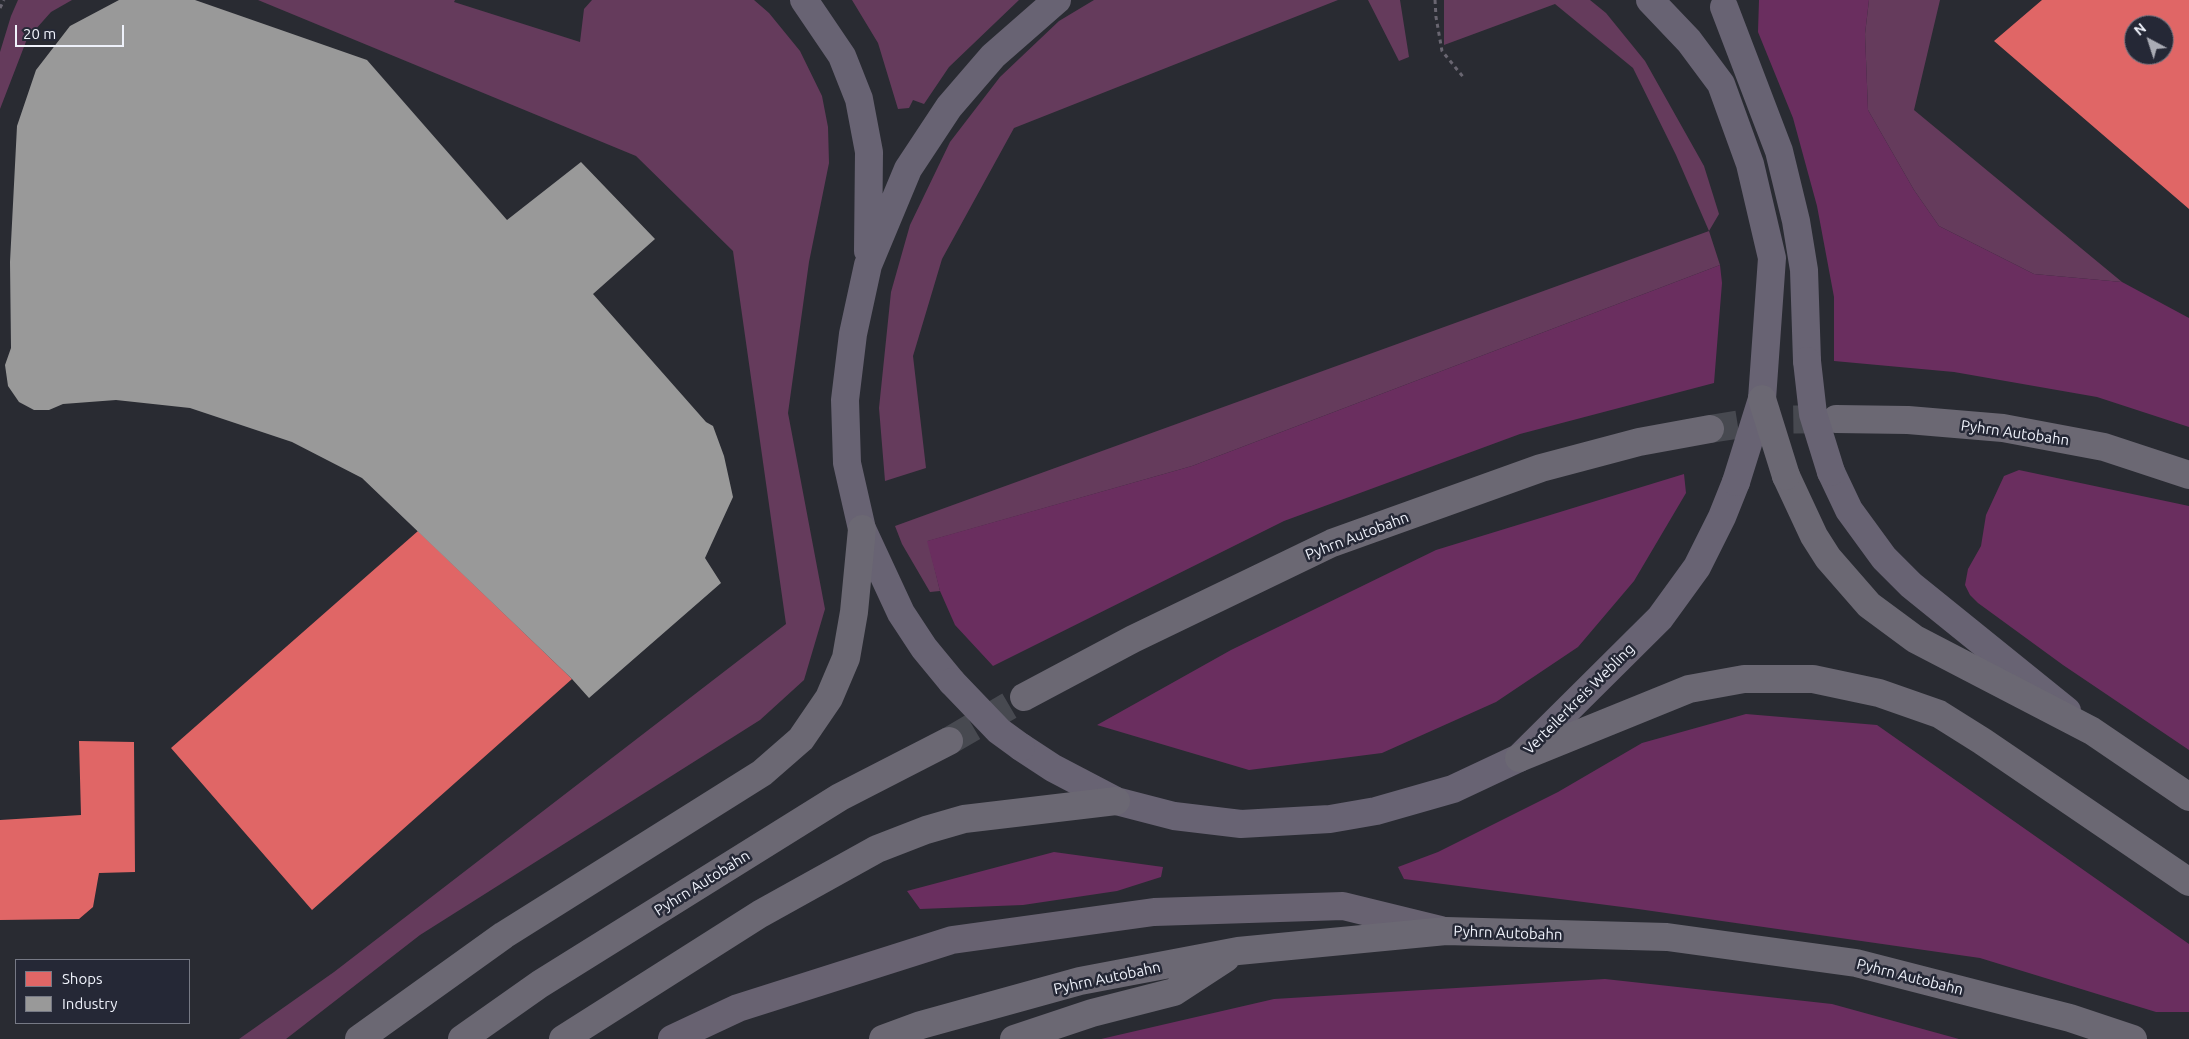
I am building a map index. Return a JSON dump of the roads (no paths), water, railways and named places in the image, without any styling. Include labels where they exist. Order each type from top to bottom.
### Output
[{"type":"highway","points":[[1762,398],[1786,476],[1814,536],[1828,558],[1869,605],[1915,639],[2092,731],[2189,797]]},
{"type":"highway","name":"Pyhrn Autobahn","points":[[1836,419],[1908,420],[2003,428],[2104,447],[2189,475]]},
{"type":"highway","name":"Pyhrn Autobahn","points":[[1024,697],[1133,639],[1332,543],[1540,468],[1639,442],[1710,429]]},
{"type":"highway","points":[[359,1039],[504,935],[762,773],[801,739],[829,698],[846,658],[854,612],[862,529]]},
{"type":"highway","points":[[1519,758],[1689,689],[1744,679],[1813,679],[1879,693],[1938,714],[1982,741],[2189,882]]},
{"type":"highway","name":"Pyhrn Autobahn","points":[[462,1039],[540,984],[840,797],[949,741]]},
{"type":"highway","points":[[563,1039],[760,914],[877,849],[926,830],[964,820],[1116,802]]},
{"type":"highway","name":"Pyhrn Autobahn","points":[[883,1039],[921,1025],[1080,981],[1238,951],[1446,931],[1667,938],[1856,963],[2070,1018],[2133,1039]]},
{"type":"highway","points":[[1014,1039],[1092,1013],[1174,992],[1238,951]]},
{"type":"main road","points":[[804,0],[842,56],[859,99],[869,152],[868,265]]},
{"type":"main road","name":"Verteilerkreis Webling","points":[[1057,0],[993,56],[949,106],[908,169],[868,265],[854,334],[845,400],[847,463],[862,529],[901,613],[924,648],[952,682],[999,731],[1040,761],[1116,802],[1174,816],[1241,824],[1330,819],[1376,811],[1453,789],[1519,758],[1660,618],[1696,567],[1722,517],[1736,482],[1762,398],[1772,258],[1750,164],[1721,84],[1689,41],[1650,0]]},
{"type":"main road","points":[[1721,84],[1724,4]]},
{"type":"main road","points":[[1724,4],[1779,151],[1796,221],[1804,270],[1807,362],[1813,414],[1831,472],[1849,510],[1884,558],[1918,590],[2092,731]]},
{"type":"lane","points":[[672,1039],[738,1008],[952,940],[1154,912],[1343,906],[1446,931]]},
{"type":"tunnel","points":[[1710,429],[1767,420],[1836,419]]},
{"type":"tunnel","points":[[949,741],[1024,697]]}]
